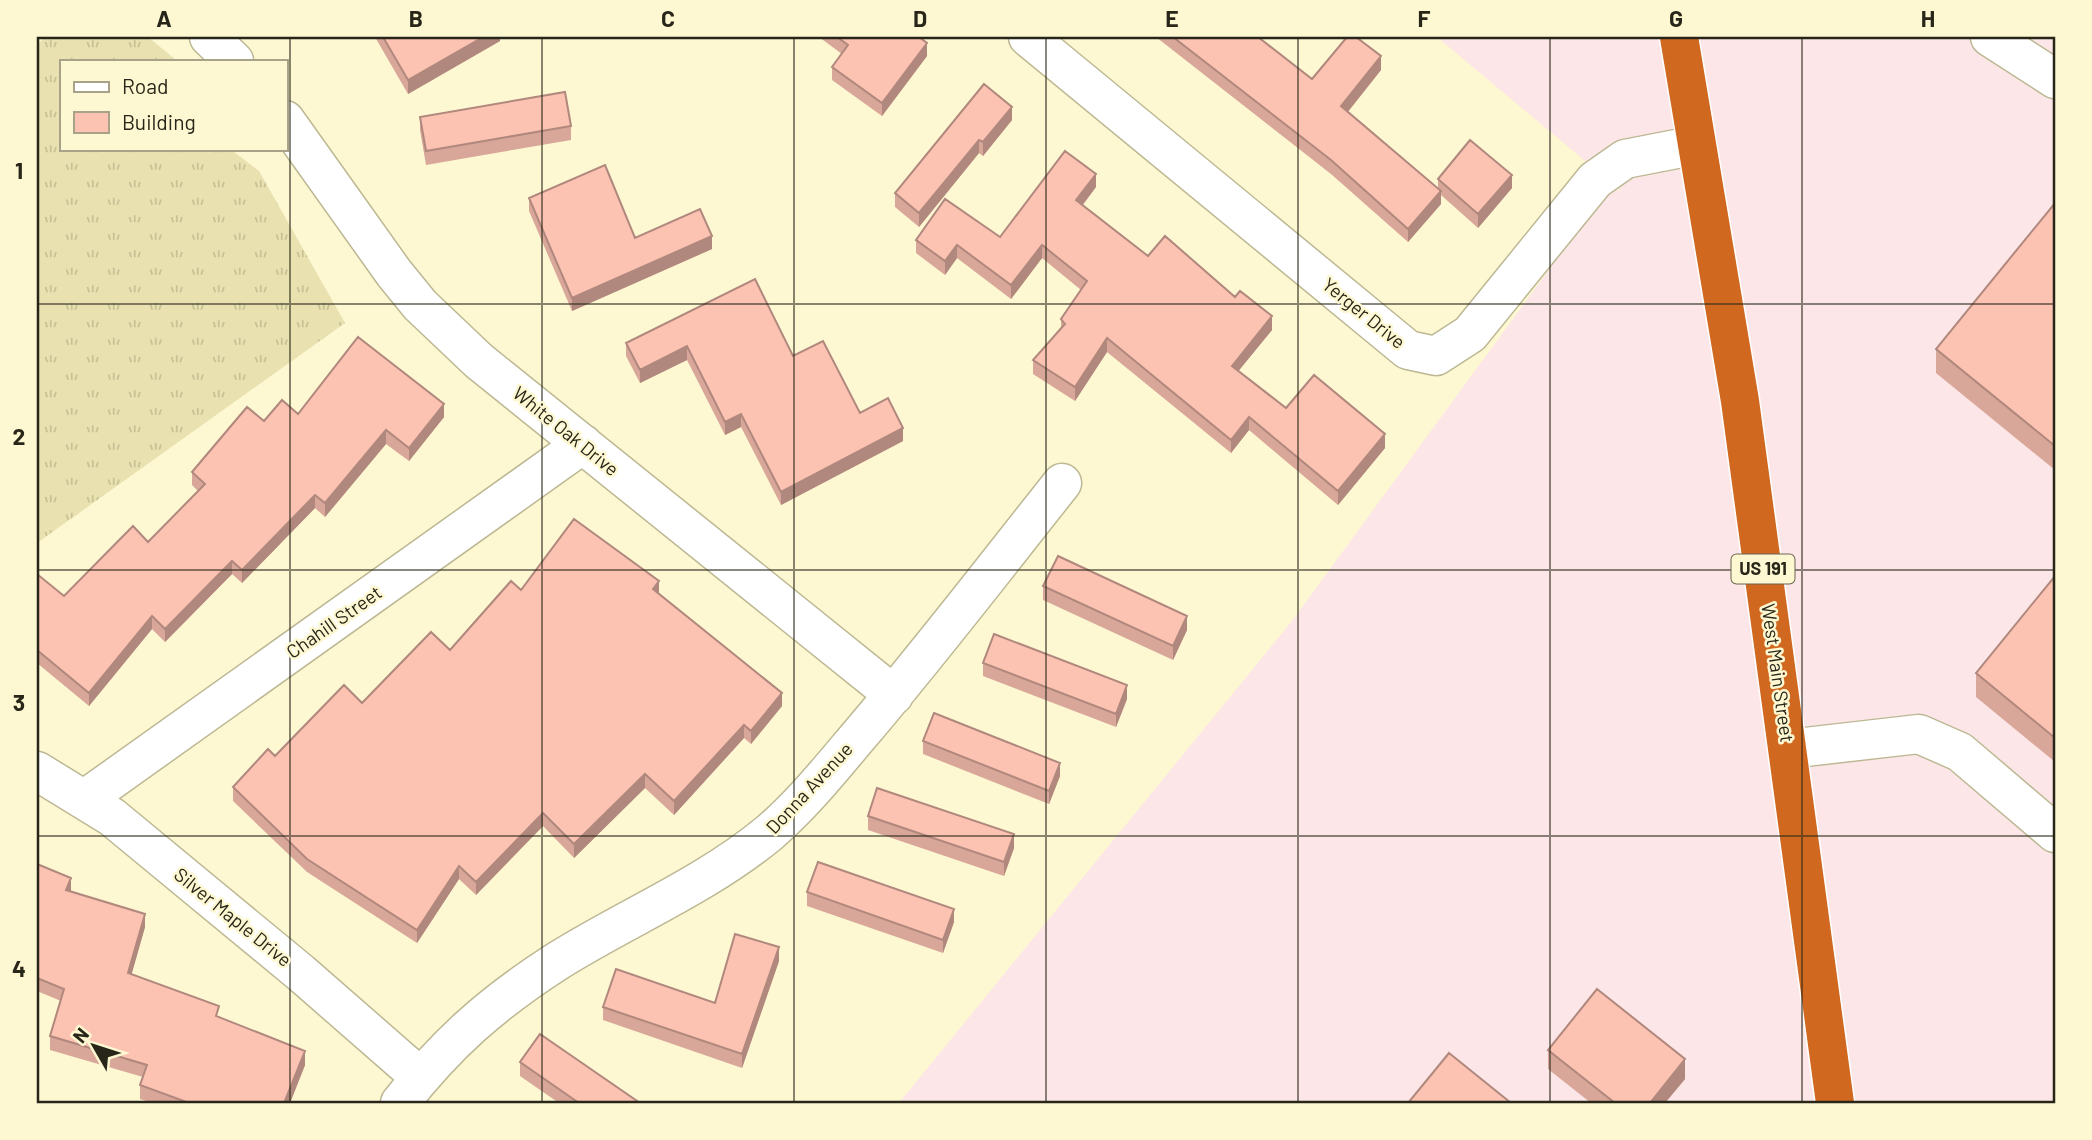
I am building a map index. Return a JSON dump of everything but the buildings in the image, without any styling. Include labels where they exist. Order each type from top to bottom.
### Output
[{"type":"highway","name":"West Main Street","points":[[1679,37],[1740,401],[1835,1103]]},
{"type":"street","points":[[209,37],[233,60]]},
{"type":"street","name":"Yerger Drive","points":[[1028,37],[1408,350],[1436,356],[1470,334],[1595,180],[1625,159],[1697,145]]},
{"type":"street","points":[[1990,37],[2055,79]]},
{"type":"street","name":"White Oak Drive","points":[[287,123],[420,304],[479,360],[894,695]]},
{"type":"street","name":"Chahill Street","points":[[85,799],[583,444]]},
{"type":"street","name":"Donna Avenue","points":[[410,1090],[461,1031],[503,999],[556,962],[736,858],[771,831],[804,800],[894,695],[1062,483]]},
{"type":"street","points":[[1788,749],[1919,734],[1960,752],[2055,832]]},
{"type":"street","name":"Silver Maple Drive","points":[[37,771],[111,817],[302,973],[410,1090]]},
{"type":"shaded area","points":[[1437,37],[2055,37],[2055,1103],[899,1103],[1292,621],[1602,197],[1616,190],[1621,191]]},
{"type":"green space","points":[[45,37],[148,37],[176,60],[60,60],[60,150],[231,150],[259,171],[345,323],[37,543],[37,45]]}]
